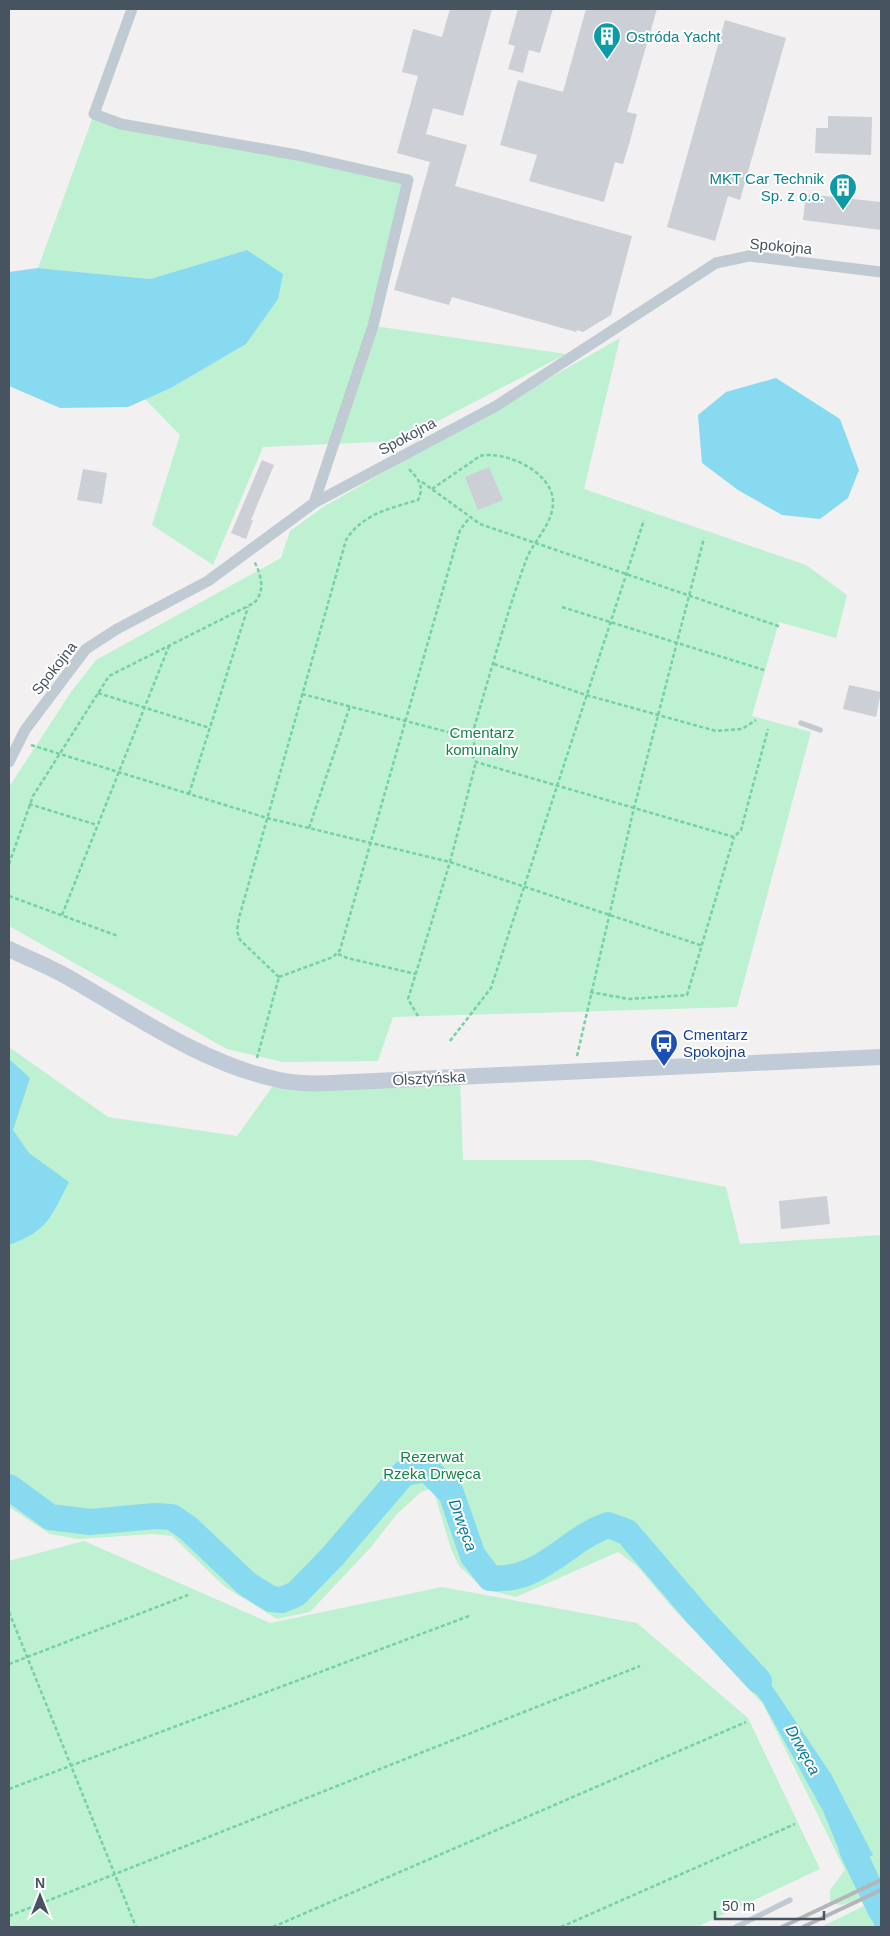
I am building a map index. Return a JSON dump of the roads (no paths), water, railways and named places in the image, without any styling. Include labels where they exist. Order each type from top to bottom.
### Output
[{"type":"street","points":[[132,9],[94,114],[121,124],[297,155],[408,180],[374,326],[314,502]]},
{"type":"street","name":"Spokojna","points":[[9,762],[25,730],[86,650],[117,629],[208,581],[314,502],[496,406],[716,263],[749,256],[881,272]]},
{"type":"street","name":"Olsztyńska","points":[[9,948],[69,978],[153,1028],[236,1069],[277,1080],[319,1083],[881,1057]]},
{"type":"lane","points":[[801,724],[820,730]]},
{"type":"lane","points":[[736,1927],[790,1900]]},
{"type":"water","points":[[247,250],[283,274],[278,299],[246,344],[171,388],[128,407],[60,408],[9,386],[9,272],[38,268],[150,279]]},
{"type":"water","points":[[776,378],[840,419],[859,470],[848,498],[820,519],[782,515],[738,490],[702,463],[698,415],[726,392]]},
{"type":"water","points":[[9,1059],[30,1078],[13,1130],[29,1153],[69,1182],[52,1214],[41,1228],[33,1234],[9,1245]]},
{"type":"water","points":[[742,1649],[770,1683],[831,1774],[873,1855],[867,1858],[872,1864],[876,1877],[859,1884],[853,1865],[846,1867],[823,1811],[762,1701],[729,1662]]},
{"type":"water","points":[[881,1899],[881,1927],[875,1927],[867,1906]]},
{"type":"waterway","name":"Drwęca","points":[[9,1487],[50,1517],[90,1522],[155,1516],[172,1517],[188,1528],[247,1584],[271,1599],[282,1600],[296,1594],[332,1557],[404,1473],[427,1469],[451,1493],[473,1556],[490,1578],[508,1578],[524,1574],[552,1559],[579,1540],[608,1525],[627,1532],[697,1614],[759,1681]]},
{"type":"waterway","name":"Drwęca","points":[[852,1850],[881,1911]]},
{"type":"railway","points":[[782,1927],[881,1880]]},
{"type":"railway","points":[[803,1927],[881,1890]]},
{"type":"place","name":"Ostróda Yacht","points":[[607,60]]},
{"type":"place","name":"MKT Car Technik Sp. z o.o.","points":[[843,211]]},
{"type":"place","name":"Cmentarz Spokojna","points":[[664,1067]]},
{"type":"park label","name":"Cmentarz komunalny","points":[[482,740]]},
{"type":"park label","name":"Rezerwat Rzeka Drwęca","points":[[432,1464]]}]
